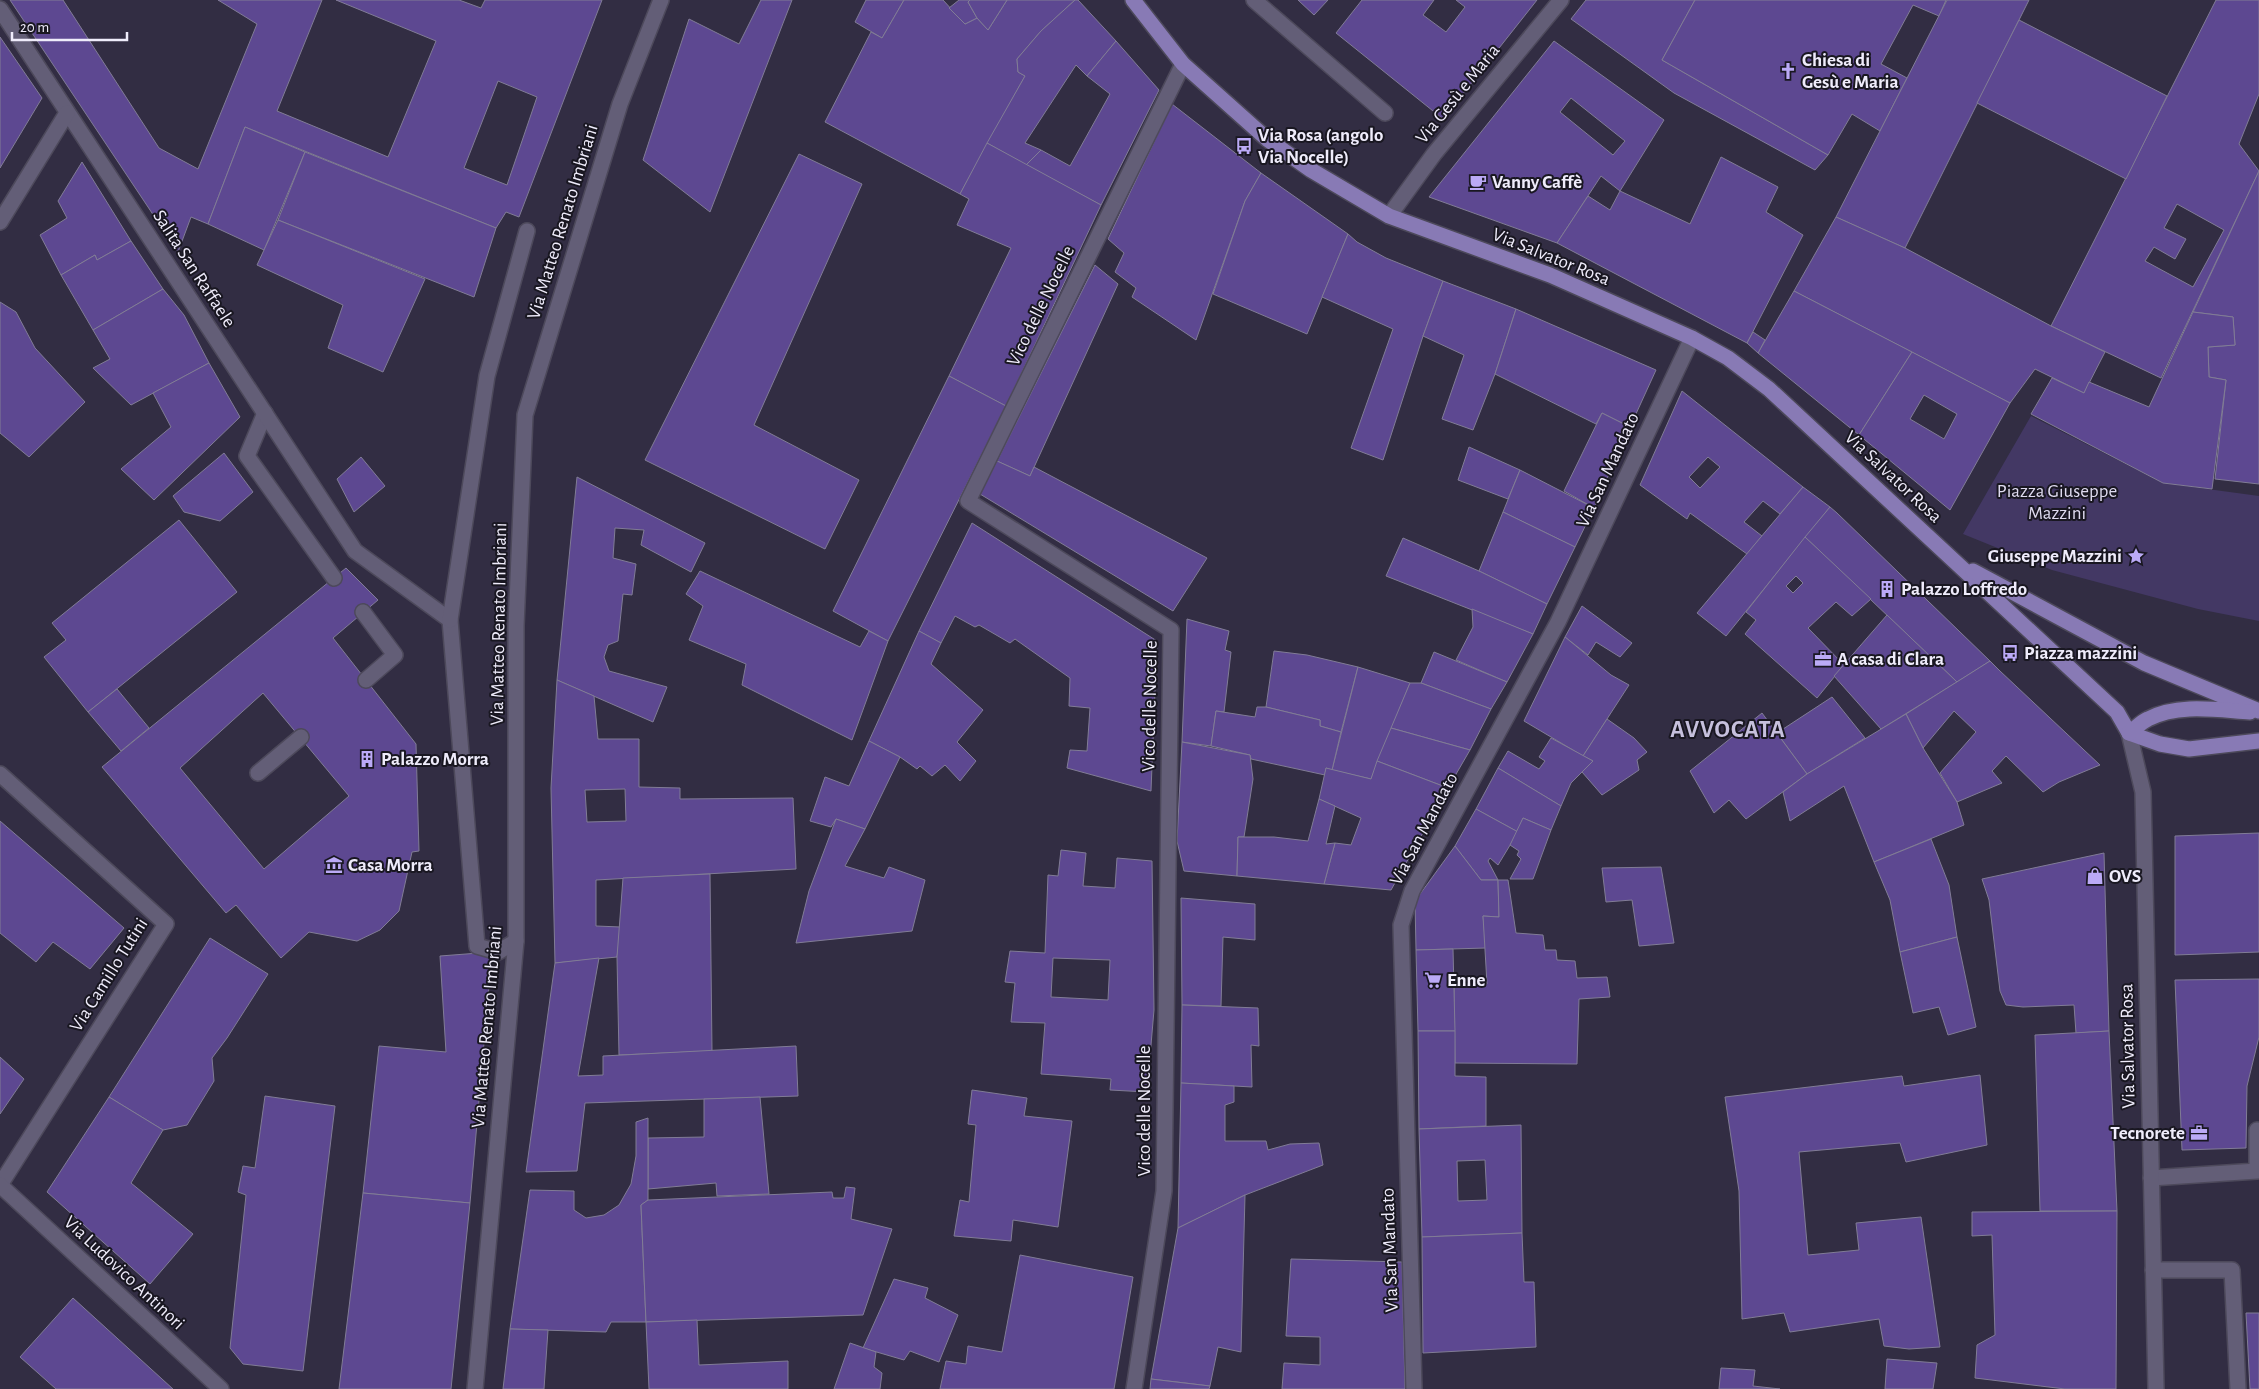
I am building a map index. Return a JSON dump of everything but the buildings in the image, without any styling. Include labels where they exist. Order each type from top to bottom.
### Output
[{"type":"main road","name":"Via Salvator Rosa","points":[[1133,0],[1183,64],[1267,138],[1311,170],[1389,216],[1550,275],[1692,338],[1728,358],[1769,389],[1952,559]]},
{"type":"main road","points":[[1952,559],[2144,663],[2259,712]]},
{"type":"main road","points":[[1952,559],[2117,712],[2130,733],[2160,744],[2189,749],[2259,741]]},
{"type":"main road","points":[[2130,733],[2148,719],[2185,710],[2204,709],[2259,712]]},
{"type":"street","name":"Via Matteo Renato Imbriani","points":[[475,1389],[516,941],[516,626],[525,415],[620,104],[661,0]]},
{"type":"street","points":[[1254,0],[1386,113]]},
{"type":"street","name":"Via Gesù e Maria","points":[[1389,216],[1434,154],[1561,0]]},
{"type":"street","name":"Salita San Raffaele","points":[[0,9],[355,551],[450,620]]},
{"type":"street","name":"Vico delle Nocelle","points":[[1134,1389],[1164,1191],[1171,630],[968,501],[1183,64]]},
{"type":"street","points":[[0,222],[67,113]]},
{"type":"street","points":[[516,941],[498,952],[477,946],[450,620],[487,376],[527,231]]},
{"type":"street","name":"Via San Mandato","points":[[1414,1389],[1401,925],[1412,891],[1558,622],[1692,338]]},
{"type":"street","points":[[265,413],[247,456],[334,578]]},
{"type":"street","points":[[363,612],[395,654],[366,680]]},
{"type":"street","name":"Via Salvator Rosa","points":[[2130,733],[2143,792],[2156,1389]]},
{"type":"street","points":[[258,773],[300,737]]},
{"type":"street","name":"Via Camillo Tutini","points":[[0,774],[166,924],[0,1185]]},
{"type":"street","points":[[2151,1178],[2257,1171],[2257,1130]]},
{"type":"street","name":"Via Ludovico Antinori","points":[[0,1185],[221,1389]]},
{"type":"street","points":[[2153,1270],[2232,1270],[2238,1389]]},
{"type":"green space","name":"Piazza Giuseppe Mazzini","points":[[2031,416],[2163,483],[2259,496],[2259,621],[2198,609],[2052,570],[1963,534]]},
{"type":"place","name":"Chiesa di Gesù e Maria","points":[[1788,71]]},
{"type":"place","name":"Via Rosa (angolo Via Nocelle)","points":[[1244,146]]},
{"type":"place","name":"Vanny Caffè","points":[[1478,182]]},
{"type":"place","name":"Giuseppe Mazzini","points":[[2136,556]]},
{"type":"place","name":"Palazzo Loffredo","points":[[1887,589]]},
{"type":"place","name":"Piazza mazzini","points":[[2010,653]]},
{"type":"place","name":"A casa di Clara","points":[[1823,659]]},
{"type":"place","name":"Palazzo Morra","points":[[367,759]]},
{"type":"place","name":"Casa Morra","points":[[334,865]]},
{"type":"place","name":"OVS","points":[[2095,876]]},
{"type":"place","name":"Enne","points":[[1433,980]]},
{"type":"place","name":"Tecnorete","points":[[2199,1133]]},
{"type":"district","name":"AVVOCATA","points":[[1728,730]]}]
